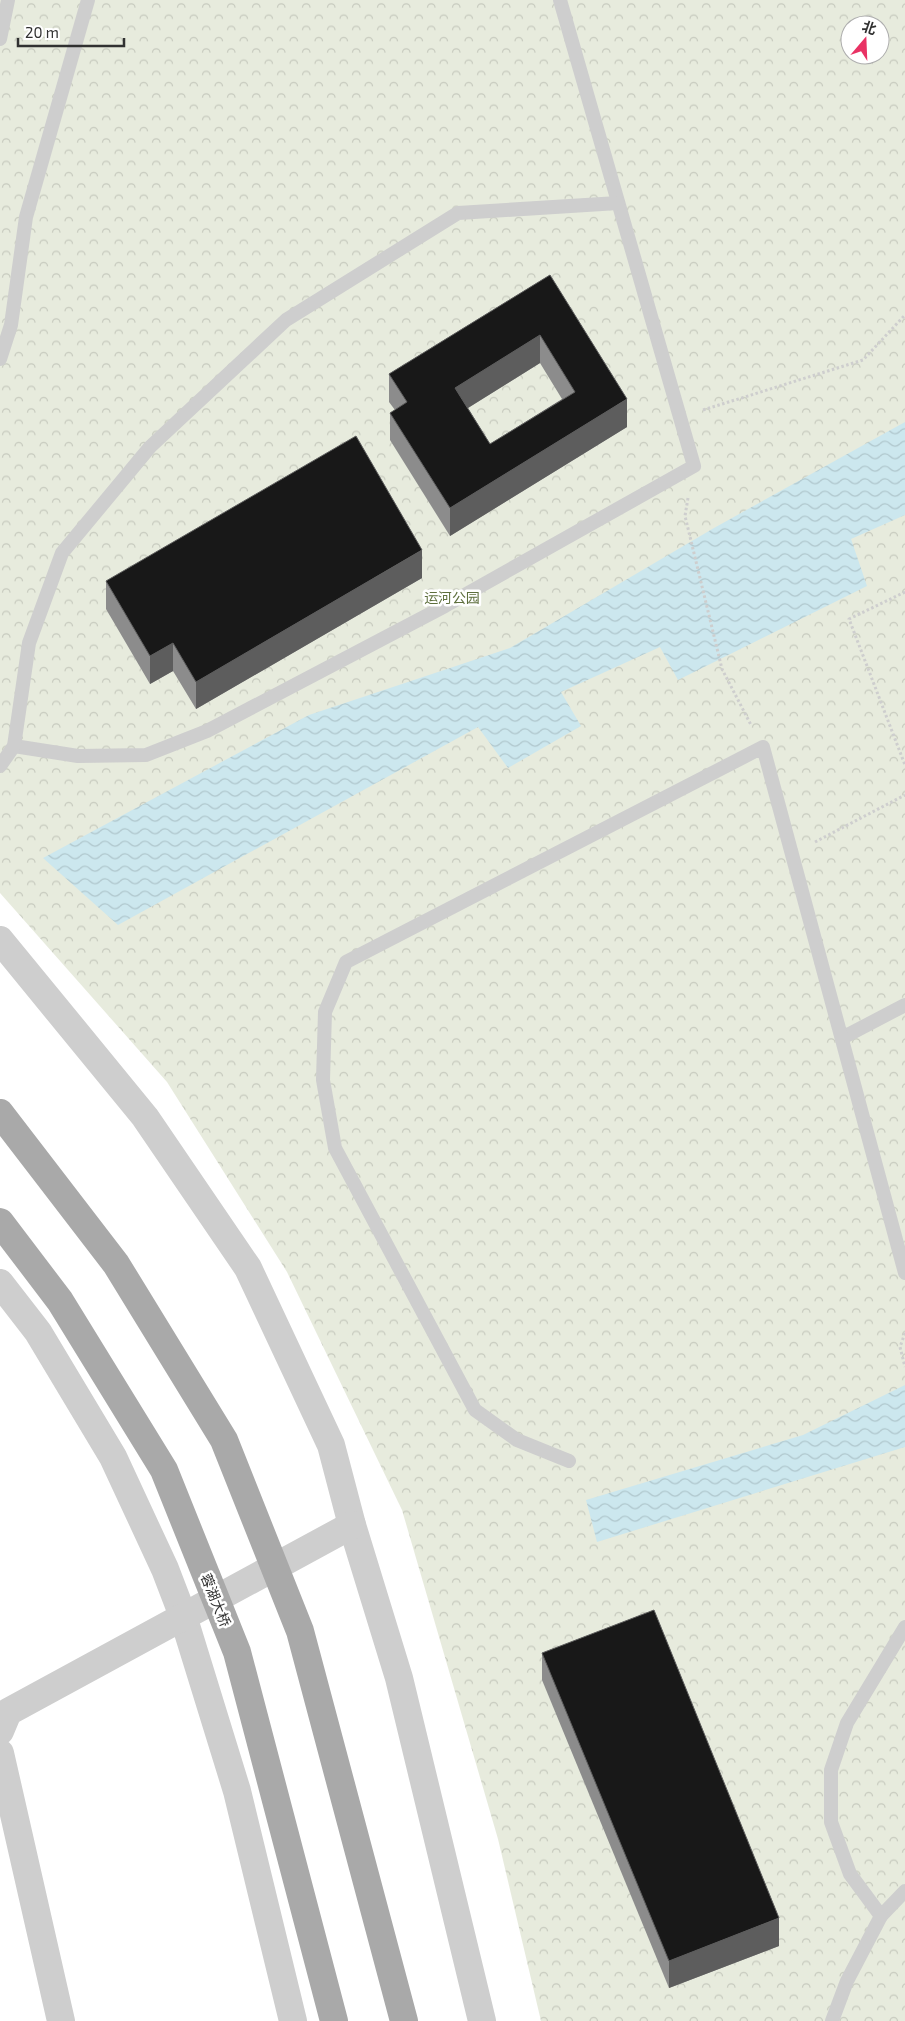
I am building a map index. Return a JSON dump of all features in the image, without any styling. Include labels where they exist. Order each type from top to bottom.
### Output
[{"type":"main road","points":[[0,1113],[116,1264],[224,1440],[300,1631],[404,2021]]},
{"type":"main road","name":"蓉湖大桥","points":[[0,1222],[60,1301],[164,1470],[237,1652],[334,2021]]},
{"type":"street","points":[[0,940],[145,1117],[248,1268],[331,1445],[352,1525],[399,1678],[482,2021]]},
{"type":"street","points":[[0,1283],[38,1332],[113,1457],[165,1569],[183,1616],[237,1791],[293,2021]]},
{"type":"street","points":[[0,1731],[8,1712],[352,1525]]},
{"type":"street","points":[[0,1753],[61,2021]]},
{"type":"lane","points":[[0,39],[8,0]]},
{"type":"lane","points":[[0,359],[11,325],[26,217],[88,0]]},
{"type":"lane","points":[[14,746],[78,756],[146,755],[207,731],[445,606],[694,466],[560,0]]},
{"type":"lane","points":[[0,766],[14,746],[29,643],[62,553],[150,446],[286,320],[458,213],[618,203]]},
{"type":"lane","points":[[569,1461],[517,1440],[475,1410],[335,1148],[323,1080],[325,1012],[346,962],[764,748],[905,1273]]},
{"type":"lane","points":[[842,1038],[905,1005]]},
{"type":"lane","points":[[881,1916],[850,1874],[831,1822],[831,1770],[847,1723],[905,1627]]},
{"type":"lane","points":[[832,2021],[847,1981],[881,1916],[905,1891]]},
{"type":"path","points":[[680,418],[863,360],[905,315]]},
{"type":"path","points":[[685,516],[722,669],[764,748]]},
{"type":"path","points":[[905,592],[849,619],[905,764]]},
{"type":"path","points":[[792,854],[905,795]]},
{"type":"path","points":[[905,1334],[900,1347],[905,1368]]},
{"type":"green space","name":"运河公园","points":[[0,0],[905,0],[905,2021],[541,2021],[498,1839],[402,1510],[287,1272],[167,1082],[0,893]]},
{"type":"water","points":[[905,422],[905,515],[851,539],[867,586],[678,680],[660,647],[561,692],[581,726],[508,768],[478,727],[118,925],[43,858],[309,715],[510,648],[714,528]]},
{"type":"water","points":[[905,1385],[905,1447],[597,1542],[586,1500],[803,1435]]},
{"type":"building","points":[[550,275],[627,399],[450,508],[390,413],[407,402],[389,374]],"holes":[[[540,335],[575,392],[490,444],[455,388]]]},
{"type":"building","points":[[356,436],[422,550],[196,682],[173,643],[150,656],[106,581]]},
{"type":"building","points":[[654,1610],[779,1918],[669,1961],[542,1653]]}]
